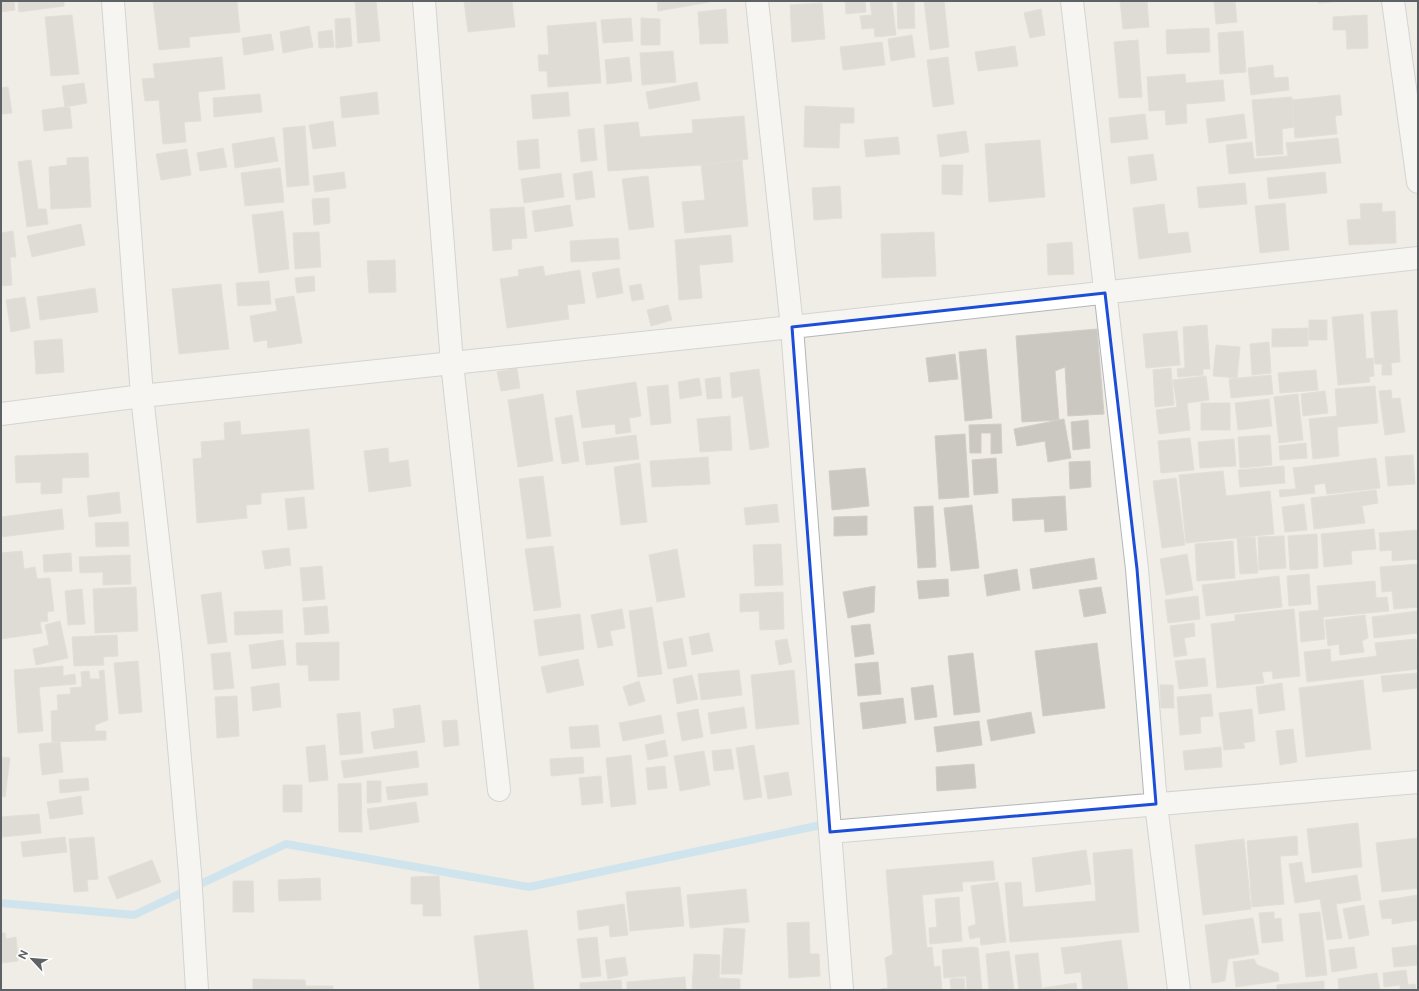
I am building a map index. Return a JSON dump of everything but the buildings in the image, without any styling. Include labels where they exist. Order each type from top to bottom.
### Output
[{"type":"street","points":[[113,1],[142,396],[171,655],[190,873],[197,990]]},
{"type":"street","points":[[424,1],[452,363],[499,790]]},
{"type":"street","points":[[757,1],[792,327],[842,990]]},
{"type":"street","points":[[1072,1],[1137,568],[1156,804],[1178,990]]},
{"type":"street","points":[[1393,1],[1418,182]]},
{"type":"street","points":[[1,414],[142,396],[792,327],[1418,258]]},
{"type":"street","points":[[830,832],[1418,782]]},
{"type":"highlighted area","points":[[1105,293],[1137,569],[1156,804],[830,832],[792,327]]},
{"type":"waterway","points":[[1,903],[134,915],[286,844],[529,887],[821,825]]}]
